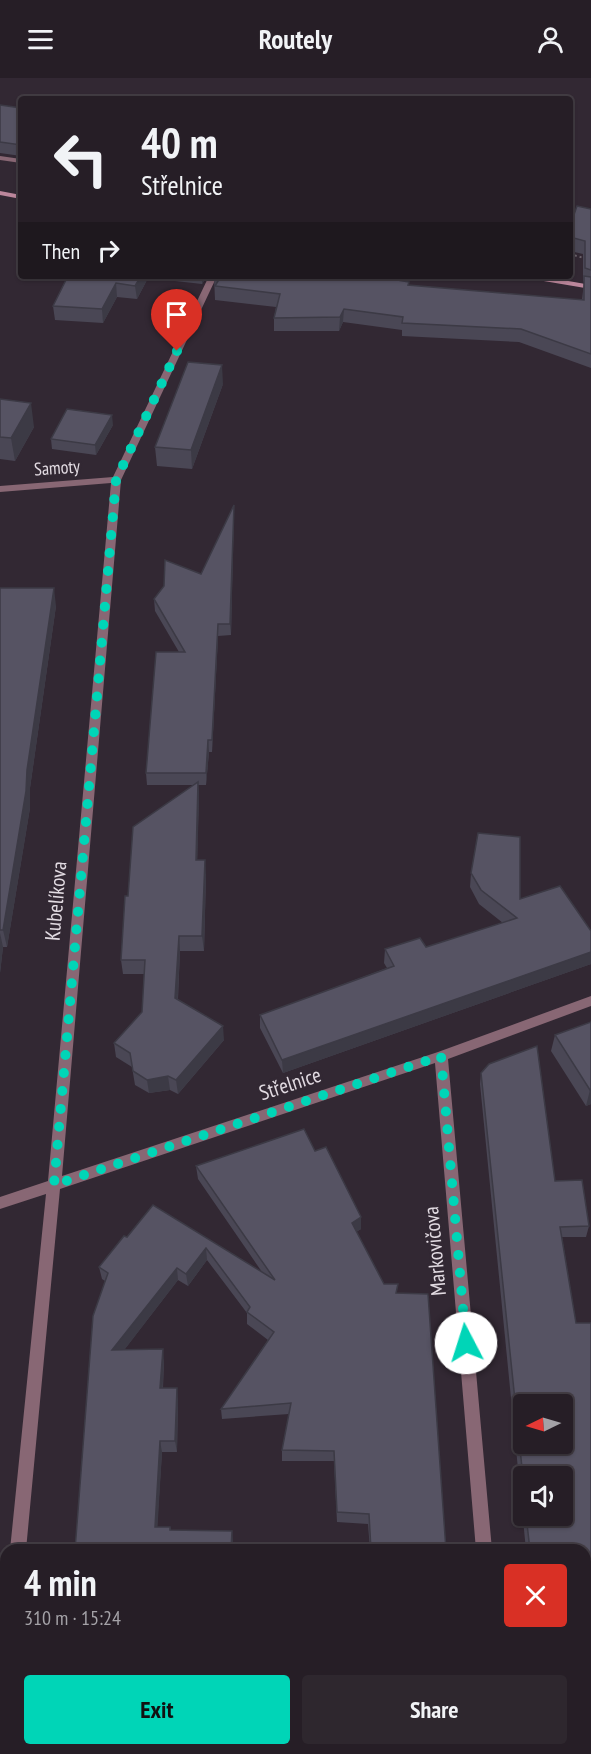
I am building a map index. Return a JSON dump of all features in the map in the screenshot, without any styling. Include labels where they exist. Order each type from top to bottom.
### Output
[{"type":"street","points":[[0,158],[18,161]]},
{"type":"street","points":[[0,193],[18,196]]},
{"type":"street","name":"Kubelíkova","points":[[19,1544],[54,1185],[116,480],[212,279]]},
{"type":"street","points":[[544,279],[591,287]]},
{"type":"street","name":"Samoty","points":[[0,489],[116,480]]},
{"type":"street","name":"Střelnice","points":[[0,1203],[441,1056],[591,1001]]},
{"type":"street","name":"Markovičova","points":[[441,1056],[482,1544]]},
{"type":"path","points":[[573,256],[591,260]]},
{"type":"building","points":[[0,105],[18,108],[18,145],[0,142]]},
{"type":"building","points":[[577,206],[591,209],[591,270],[585,268],[585,241],[573,238],[573,217]]},
{"type":"building","points":[[584,276],[591,277],[591,354],[521,329],[402,323],[403,317],[344,309],[340,317],[274,318],[280,294],[215,286],[219,279],[391,279],[409,282],[408,285],[584,300]]},
{"type":"building","points":[[66,279],[139,279],[135,286],[116,283],[102,309],[53,306]]},
{"type":"building","points":[[188,362],[222,365],[191,450],[155,447]]},
{"type":"building","points":[[0,399],[31,403],[11,438],[0,437]]},
{"type":"building","points":[[67,409],[112,415],[95,445],[51,439]]},
{"type":"building","points":[[234,505],[230,624],[218,624],[212,740],[208,740],[206,773],[146,773],[156,652],[185,652],[154,599],[164,586],[165,560],[201,574]]},
{"type":"building","points":[[0,588],[54,588],[27,770],[26,791],[3,930],[0,930]]},
{"type":"building","points":[[198,782],[196,860],[205,860],[202,936],[179,936],[175,998],[223,1026],[176,1080],[168,1076],[147,1080],[133,1071],[130,1053],[114,1043],[142,1012],[145,960],[121,960],[133,827]]},
{"type":"building","points":[[478,833],[520,837],[520,899],[560,886],[591,931],[591,952],[282,1060],[260,1015],[394,966],[385,949],[420,938],[426,947],[517,918],[481,890],[471,873]]},
{"type":"building","points":[[591,1022],[591,1089],[590,1090],[555,1035]]},
{"type":"building","points":[[537,1046],[555,1181],[582,1180],[589,1226],[560,1227],[576,1323],[591,1323],[591,1544],[529,1544],[527,1526],[573,1526],[573,1466],[522,1466],[521,1454],[573,1454],[573,1394],[514,1394],[481,1073],[489,1064]]},
{"type":"building","points":[[304,1129],[315,1151],[326,1147],[361,1217],[352,1223],[384,1284],[398,1284],[396,1293],[428,1294],[446,1544],[371,1544],[369,1514],[337,1512],[334,1451],[282,1450],[291,1403],[221,1409],[274,1332],[247,1312],[250,1307],[206,1248],[186,1274],[177,1268],[112,1350],[163,1349],[160,1388],[177,1388],[175,1441],[160,1441],[155,1527],[170,1527],[170,1530],[232,1531],[231,1544],[75,1544],[93,1316],[108,1273],[99,1267],[153,1205],[275,1280],[196,1166]]},
{"type":"route","points":[[177,351],[116,480],[54,1185],[441,1056],[466,1343]]}]
